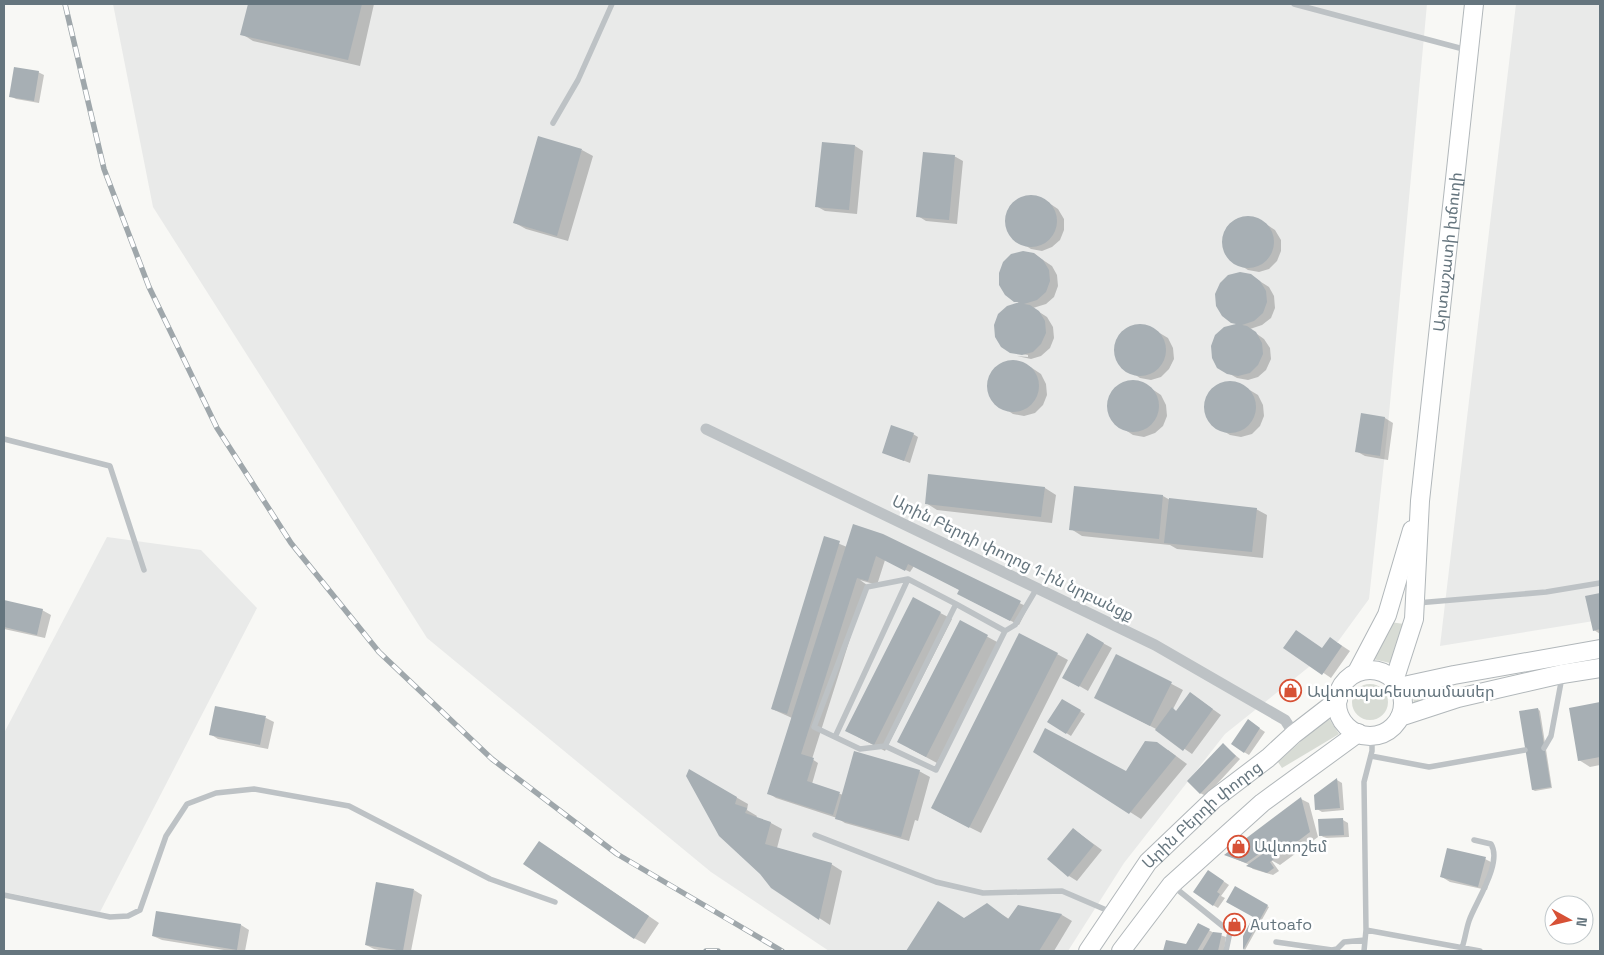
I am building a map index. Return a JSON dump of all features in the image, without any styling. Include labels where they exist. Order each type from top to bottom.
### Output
[{"type":"main road","name":"Արտաշատի խճուղի","points":[[1397,684],[1414,619],[1420,501],[1474,4]]},
{"type":"main road","name":"Արտաշատի խճուղի","points":[[1358,672],[1387,615],[1420,501]]},
{"type":"main road","points":[[1397,684],[1600,649]]},
{"type":"main road","points":[[1400,717],[1458,698],[1562,674],[1600,668]]},
{"type":"main road","points":[[1377,670],[1386,674],[1397,684],[1403,702],[1400,717],[1387,731],[1365,734],[1351,729],[1343,721],[1338,707],[1340,691],[1344,683],[1358,672],[1377,670]]},
{"type":"main road","name":"Արին Բերդի փողոց","points":[[1088,951],[1148,862],[1214,800],[1338,700]]},
{"type":"main road","name":"Արին Բերդի փողոց","points":[[1121,951],[1171,884],[1262,803],[1365,734]]},
{"type":"street","name":"Արին Բերդի փողոց 1-ին նրբանցք","points":[[706,429],[1155,645],[1285,720],[1294,734]]},
{"type":"lane","points":[[553,122],[578,80],[612,4]]},
{"type":"lane","points":[[1294,4],[1469,50]]},
{"type":"lane","points":[[4,438],[110,466],[144,570]]},
{"type":"lane","points":[[1005,631],[908,580],[867,587],[814,727],[860,749],[884,746],[936,770],[1005,631],[1015,625],[1037,588]]},
{"type":"lane","points":[[835,737],[908,580]]},
{"type":"lane","points":[[1414,603],[1546,592],[1600,583]]},
{"type":"lane","points":[[884,746],[956,604]]},
{"type":"lane","points":[[1544,748],[1551,736],[1562,674]]},
{"type":"lane","points":[[1364,951],[1366,930],[1364,782],[1370,756],[1365,734]]},
{"type":"lane","points":[[1370,756],[1429,767],[1526,750]]},
{"type":"lane","points":[[4,895],[110,917],[128,916],[140,910],[166,836],[187,804],[216,793],[254,789],[349,806],[490,880],[555,902]]},
{"type":"lane","points":[[815,835],[936,882],[984,893],[1062,891],[1114,914]]},
{"type":"lane","points":[[1462,948],[1469,920],[1481,899],[1489,878],[1494,855],[1494,848],[1491,844],[1474,840]]},
{"type":"lane","points":[[1171,884],[1230,932],[1226,951]]},
{"type":"lane","points":[[1366,930],[1480,951]]},
{"type":"lane","points":[[1276,942],[1332,950],[1337,949],[1344,942],[1365,940]]},
{"type":"shaded area","points":[[113,4],[1427,4],[1388,425],[1369,599],[1334,647],[1225,734],[1124,863],[1068,951],[829,951],[711,872],[427,638],[153,207]]},
{"type":"shaded area","points":[[1516,4],[1600,4],[1600,620],[1440,646]]},
{"type":"shaded area","points":[[107,537],[201,550],[257,608],[100,912],[4,892],[4,733]]},
{"type":"shaded area","points":[[1390,622],[1404,624],[1394,664],[1373,659]]},
{"type":"shaded area","points":[[1370,684],[1383,689],[1388,702],[1383,715],[1370,720],[1357,715],[1352,702],[1357,689]]},
{"type":"shaded area","points":[[1450,684],[1451,692],[1414,705],[1412,689]]},
{"type":"shaded area","points":[[1328,717],[1339,734],[1282,768],[1278,762]]},
{"type":"building","points":[[248,4],[362,4],[348,60],[240,35]]},
{"type":"building","points":[[14,67],[39,71],[34,101],[9,97]]},
{"type":"building","points":[[538,136],[582,149],[557,236],[513,223]]},
{"type":"building","points":[[822,142],[855,145],[849,210],[815,207]]},
{"type":"building","points":[[923,152],[955,155],[949,220],[916,217]]},
{"type":"building","points":[[1031,195],[1041,197],[1049,203],[1055,211],[1057,221],[1055,231],[1049,239],[1041,245],[1031,247],[1021,245],[1013,239],[1007,231],[1005,221],[1007,211],[1013,203],[1021,197]]},
{"type":"building","points":[[1248,216],[1258,218],[1266,224],[1272,232],[1274,242],[1272,252],[1266,260],[1258,266],[1248,268],[1238,266],[1230,260],[1224,252],[1222,242],[1224,232],[1230,224],[1238,218]]},
{"type":"building","points":[[1023,251],[1034,253],[1043,260],[1049,270],[1050,281],[1046,292],[1037,300],[1024,304],[1030,305],[1039,311],[1045,321],[1046,333],[1041,344],[1033,352],[1022,355],[1010,353],[1001,347],[995,337],[994,325],[998,314],[1007,306],[1020,302],[1014,302],[1005,295],[999,285],[999,273],[1003,262],[1011,254]]},
{"type":"building","points":[[1240,272],[1251,274],[1260,281],[1266,291],[1267,302],[1263,313],[1254,321],[1242,325],[1256,332],[1262,343],[1263,354],[1258,365],[1250,373],[1238,376],[1227,374],[1217,368],[1212,358],[1211,346],[1215,335],[1224,327],[1236,324],[1231,323],[1222,316],[1216,306],[1215,294],[1220,283],[1228,275]]},
{"type":"building","points":[[1140,324],[1150,326],[1158,332],[1164,340],[1166,350],[1164,360],[1158,368],[1150,374],[1140,376],[1130,374],[1122,368],[1116,360],[1114,350],[1116,340],[1122,332],[1130,326]]},
{"type":"building","points":[[1013,360],[1023,362],[1031,368],[1037,376],[1039,386],[1037,396],[1031,404],[1023,410],[1013,412],[1003,410],[995,404],[989,396],[987,386],[989,376],[995,368],[1003,362]]},
{"type":"building","points":[[1133,380],[1143,382],[1151,388],[1157,396],[1159,406],[1157,416],[1151,424],[1143,430],[1133,432],[1123,430],[1115,424],[1109,416],[1107,406],[1109,396],[1115,388],[1123,382]]},
{"type":"building","points":[[1230,381],[1240,383],[1248,389],[1254,397],[1256,407],[1254,417],[1248,425],[1240,431],[1230,433],[1220,431],[1212,425],[1206,417],[1204,407],[1206,397],[1212,389],[1220,383]]},
{"type":"building","points":[[1361,413],[1385,417],[1380,456],[1355,452]]},
{"type":"building","points":[[891,425],[914,433],[904,461],[882,453]]},
{"type":"building","points":[[928,474],[1045,487],[1041,517],[925,504]]},
{"type":"building","points":[[1074,486],[1163,495],[1159,539],[1069,530]]},
{"type":"building","points":[[1169,498],[1257,508],[1252,552],[1164,543]]},
{"type":"building","points":[[853,524],[883,534],[1021,601],[1010,621],[957,594],[959,590],[908,564],[905,571],[876,556],[868,581],[857,578],[801,754],[814,758],[807,781],[840,792],[833,815],[767,794]]},
{"type":"building","points":[[824,536],[840,541],[787,714],[771,709]]},
{"type":"building","points":[[1600,593],[1600,629],[1593,631],[1585,596]]},
{"type":"building","points":[[913,597],[941,612],[874,745],[845,731]]},
{"type":"building","points":[[4,600],[43,609],[37,635],[4,627]]},
{"type":"building","points":[[960,620],[988,635],[926,757],[897,742]]},
{"type":"building","points":[[1296,630],[1322,648],[1330,637],[1342,646],[1322,675],[1283,648]]},
{"type":"building","points":[[1019,633],[1058,653],[969,828],[931,808]]},
{"type":"building","points":[[1087,633],[1104,643],[1079,687],[1062,678]]},
{"type":"building","points":[[1116,654],[1172,682],[1150,726],[1094,698]]},
{"type":"building","points":[[1190,692],[1213,709],[1183,751],[1155,730],[1172,707],[1176,711]]},
{"type":"building","points":[[1062,699],[1081,710],[1066,734],[1047,722]]},
{"type":"building","points":[[1600,702],[1600,757],[1578,761],[1569,708]]},
{"type":"building","points":[[215,706],[266,716],[260,745],[209,735]]},
{"type":"building","points":[[1538,708],[1551,787],[1532,790],[1519,711]]},
{"type":"building","points":[[1248,719],[1260,728],[1244,753],[1231,744]]},
{"type":"building","points":[[1045,728],[1126,771],[1145,741],[1157,742],[1176,756],[1129,814],[1033,752]]},
{"type":"building","points":[[1223,743],[1236,756],[1200,794],[1187,781]]},
{"type":"building","points":[[854,751],[920,770],[901,837],[835,819]]},
{"type":"building","points":[[689,769],[737,797],[735,804],[747,808],[745,813],[771,822],[765,844],[832,863],[819,920],[771,888],[760,874],[719,836],[686,776]]},
{"type":"building","points":[[1337,778],[1340,808],[1315,810],[1314,795]]},
{"type":"building","points":[[1301,797],[1310,832],[1270,862],[1274,868],[1267,873],[1246,866],[1264,853],[1263,851],[1246,863],[1224,855]]},
{"type":"building","points":[[1343,818],[1344,835],[1319,836],[1318,819]]},
{"type":"building","points":[[1073,828],[1094,845],[1068,877],[1047,859]]},
{"type":"building","points":[[539,841],[649,916],[634,939],[523,864]]},
{"type":"building","points":[[1447,848],[1486,857],[1478,887],[1440,877]]},
{"type":"building","points":[[1208,870],[1224,881],[1217,892],[1220,894],[1213,906],[1193,892]]},
{"type":"building","points":[[376,882],[414,889],[403,951],[365,945]]},
{"type":"building","points":[[1235,886],[1268,905],[1243,950],[1243,936],[1253,917],[1226,902]]},
{"type":"building","points":[[938,901],[964,918],[987,903],[1008,919],[1018,905],[1062,914],[1039,951],[906,951]]},
{"type":"building","points":[[156,911],[241,924],[237,950],[152,936]]},
{"type":"building","points":[[1198,923],[1210,929],[1197,951],[1163,951],[1166,940],[1186,944]]},
{"type":"building","points":[[1213,932],[1222,933],[1218,951],[1202,951]]},
{"type":"railway","points":[[65,4],[104,169],[149,287],[217,428],[291,543],[379,652],[492,759],[617,854],[782,951]]},
{"type":"railway","points":[[706,951],[718,951]]},
{"type":"place","name":"Ավտոպահեստամասեր","points":[[1291,691]]},
{"type":"place","name":"Ավտոշեմ","points":[[1238,846]]},
{"type":"place","name":"Autoafo","points":[[1234,924]]}]
